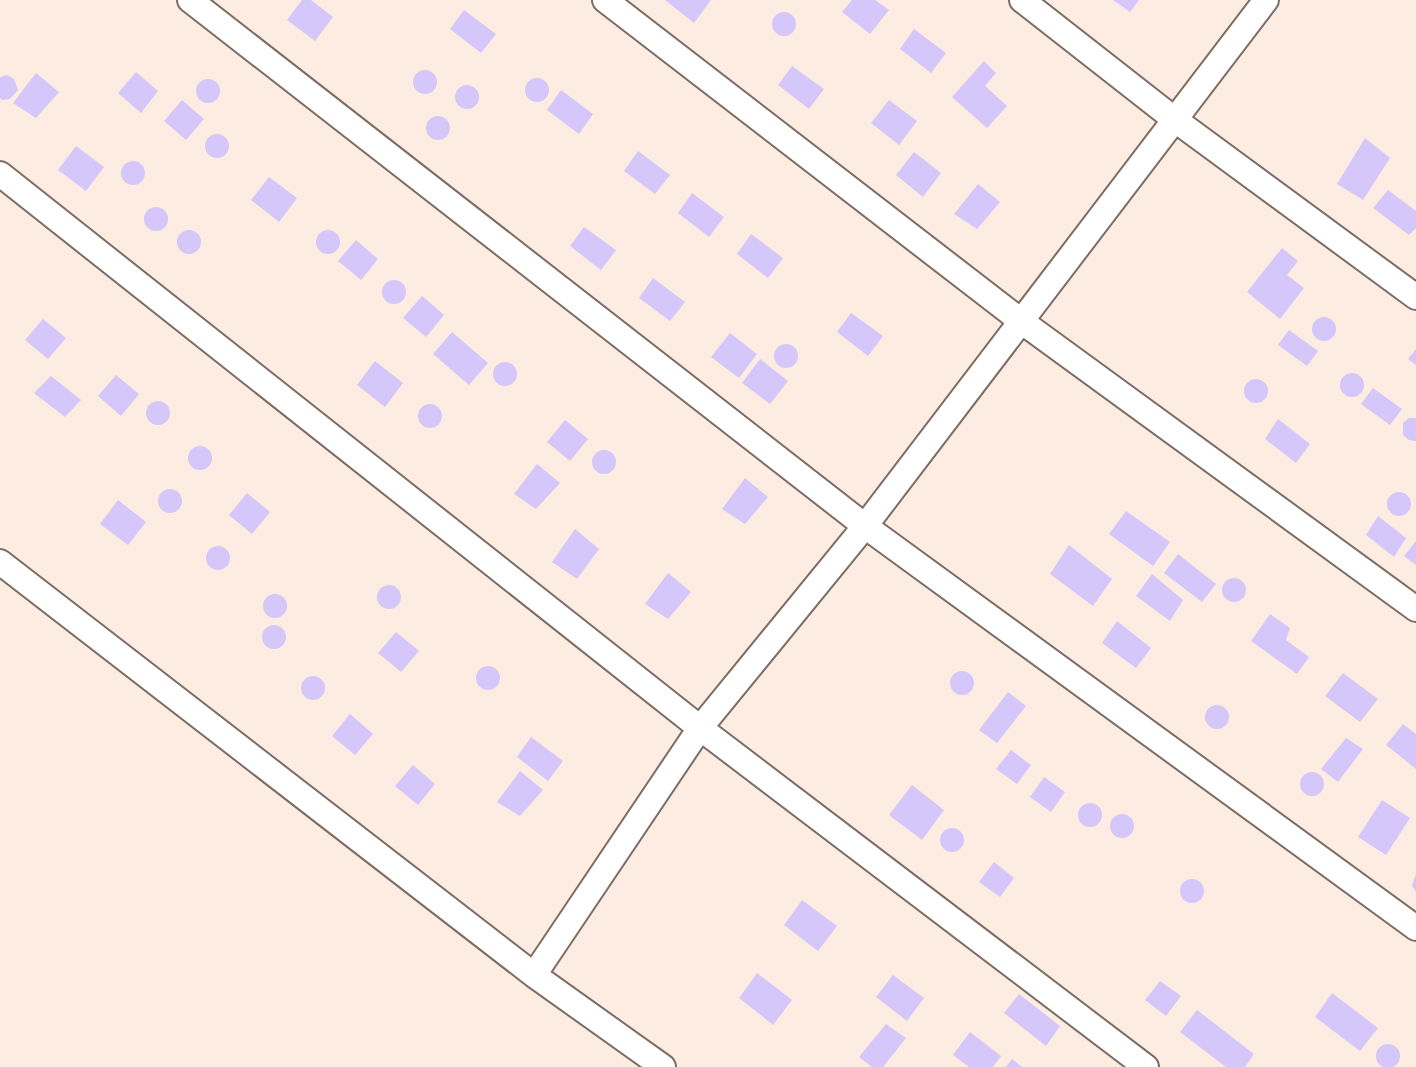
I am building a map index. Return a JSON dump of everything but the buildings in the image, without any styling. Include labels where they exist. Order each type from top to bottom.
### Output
[{"type":"street","points":[[190,0],[864,526],[1416,928]]},
{"type":"street","points":[[605,0],[1021,321],[1416,609]]},
{"type":"street","points":[[1022,0],[1174,119],[1416,298]]},
{"type":"street","points":[[534,975],[700,728],[864,526],[1266,0]]},
{"type":"street","points":[[0,174],[700,728],[1146,1067]]},
{"type":"street","points":[[0,562],[534,975],[663,1067]]}]
